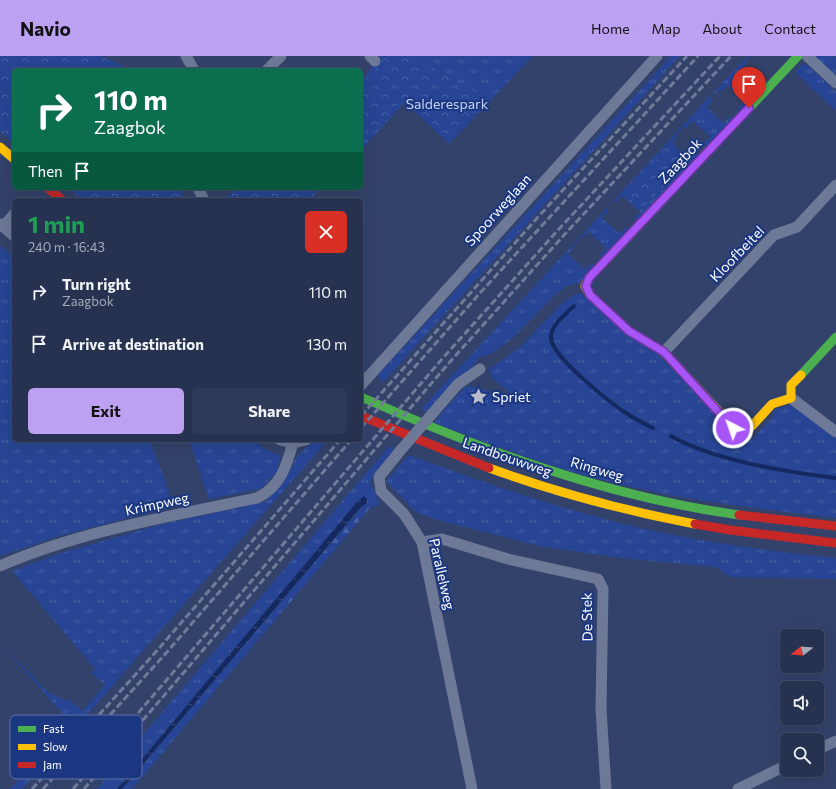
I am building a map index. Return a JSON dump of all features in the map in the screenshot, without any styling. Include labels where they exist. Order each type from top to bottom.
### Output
[{"type":"street","points":[[186,56],[193,68]]},
{"type":"street","points":[[269,68],[281,56]]},
{"type":"street","name":"Spoorweglaan","points":[[363,383],[657,56]]},
{"type":"street","name":"Zaagbok","points":[[664,352],[629,331],[590,295],[586,286],[589,278],[798,56]]},
{"type":"street","points":[[807,56],[836,83]]},
{"type":"street","points":[[0,147],[12,157]]},
{"type":"street","name":"Kloofbeitel","points":[[664,352],[774,235],[797,227],[836,185]]},
{"type":"street","points":[[50,190],[60,198]]},
{"type":"street","points":[[12,216],[2,225],[12,234]]},
{"type":"street","points":[[791,398],[791,385],[836,337]]},
{"type":"street","points":[[664,352],[738,432],[750,429],[770,406],[776,402],[791,398]]},
{"type":"street","name":"Parallelweg","points":[[472,789],[422,542],[404,514],[381,491],[380,477],[400,451],[458,384],[480,369]]},
{"type":"street","name":"Ringweg","points":[[363,398],[438,431],[489,451],[582,480],[666,502],[781,520],[836,526]]},
{"type":"street","points":[[791,398],[836,432]]},
{"type":"street","name":"Landbouwweg","points":[[363,417],[490,469],[578,498],[654,516],[722,528],[836,543]]},
{"type":"street","points":[[289,442],[297,442]]},
{"type":"street","name":"Krimpweg","points":[[0,566],[101,532],[257,498],[269,492],[281,477],[287,466],[293,443]]},
{"type":"street","name":"De Stek","points":[[422,542],[442,539],[508,559],[598,579],[603,589],[601,709],[606,789]]},
{"type":"street","points":[[824,747],[836,741]]},
{"type":"street","points":[[738,789],[780,768]]},
{"type":"green space","points":[[0,56],[100,56],[124,66],[125,68],[12,68],[12,141],[0,132]]},
{"type":"green space","name":"Salderespark","points":[[379,56],[533,56],[449,144],[405,102],[363,148],[363,79]]},
{"type":"green space","name":"Salderespark","points":[[386,56],[412,56],[486,98],[449,138],[404,98],[363,142],[363,82]]},
{"type":"green space","points":[[671,56],[680,56],[383,382],[378,375]]},
{"type":"green space","points":[[747,56],[750,56],[745,61],[747,63],[741,70],[757,86],[764,80],[767,82],[741,110],[738,108],[744,101],[727,85],[721,92],[718,90],[710,97],[713,100],[707,107],[723,123],[730,116],[733,119],[706,147],[703,144],[710,137],[693,121],[686,128],[684,127],[677,134],[678,136],[672,143],[689,159],[695,153],[698,155],[636,221],[634,218],[640,212],[623,196],[616,202],[614,201],[607,208],[609,210],[602,218],[619,233],[626,227],[629,229],[602,257],[599,255],[606,248],[589,232],[573,245],[574,247],[568,254],[585,270],[592,263],[594,266],[579,283],[567,286],[557,293],[513,338],[491,354],[480,357],[470,370],[452,383],[427,412],[421,409]]},
{"type":"green space","points":[[815,56],[834,56],[836,58],[836,76]]},
{"type":"green space","points":[[802,64],[809,66],[836,92],[836,111],[795,72]]},
{"type":"green space","points":[[669,146],[686,162],[643,208],[626,192]]},
{"type":"green space","points":[[70,190],[180,190],[184,198],[80,198]]},
{"type":"green space","points":[[236,190],[319,190],[311,198],[224,198]]},
{"type":"green space","points":[[0,246],[12,255],[12,442],[151,442],[174,506],[59,536],[0,556]]},
{"type":"green space","points":[[576,294],[581,294],[654,350],[738,440],[750,441],[774,416],[774,410],[790,405],[795,406],[836,437],[836,518],[697,500],[615,483],[546,464],[434,423],[441,415],[440,414],[465,387],[484,389],[509,406],[515,397],[493,379],[488,370],[520,347],[563,302]]},
{"type":"green space","points":[[190,442],[255,442],[265,449],[281,456],[277,472],[260,489],[209,499]]},
{"type":"green space","points":[[314,442],[326,442],[87,715],[64,715],[0,643],[47,691],[66,701],[68,699],[82,711],[105,685],[91,673],[95,669],[12,571],[61,553],[162,524],[265,502],[285,480],[296,458],[307,446]]},
{"type":"green space","points":[[389,446],[395,449],[375,473],[370,482],[380,504],[370,508],[365,497],[357,502],[142,759],[142,736]]},
{"type":"green space","points":[[409,455],[514,492],[620,523],[701,540],[836,558],[836,579],[730,577],[716,567],[620,558],[539,546],[441,521],[417,513],[386,481]]},
{"type":"green space","points":[[366,502],[370,508],[287,606],[284,602],[284,598]]},
{"type":"green space","points":[[284,598],[284,602],[287,606],[142,777],[142,765]]},
{"type":"green space","points":[[19,779],[31,779],[22,789],[10,789]]},
{"type":"green space","points":[[106,779],[125,779],[117,789],[97,789]]},
{"type":"green space","points":[[130,779],[140,779],[132,789],[122,789]]},
{"type":"water","points":[[364,496],[367,499],[366,504],[361,507],[142,765],[142,759],[357,502]]},
{"type":"water","points":[[125,779],[130,779],[122,789],[117,789]]},
{"type":"waterway","points":[[574,306],[553,328],[551,337],[553,345],[571,367],[597,391],[629,415],[653,428]]},
{"type":"waterway","points":[[671,436],[689,445],[729,459],[773,469],[836,478]]},
{"type":"railway","points":[[363,414],[538,217],[687,56]]},
{"type":"railway","points":[[363,426],[480,293],[698,56]]},
{"type":"railway","points":[[137,715],[442,359],[559,229],[720,56]]},
{"type":"railway","points":[[142,721],[448,364],[565,234],[731,56]]},
{"type":"railway","points":[[99,715],[154,654],[338,442]]},
{"type":"railway","points":[[110,715],[167,652],[349,442]]},
{"type":"railway","points":[[32,789],[41,779]]},
{"type":"railway","points":[[43,789],[52,779]]},
{"type":"railway","points":[[73,789],[82,779]]},
{"type":"railway","points":[[84,789],[93,779]]},
{"type":"traffic: fast","points":[[613,253],[798,56]]},
{"type":"traffic: fast","points":[[801,375],[836,337]]},
{"type":"traffic: fast","points":[[363,398],[499,453],[594,484],[690,507],[739,515]]},
{"type":"traffic: slow","points":[[0,147],[12,157]]},
{"type":"traffic: slow","points":[[613,253],[589,278],[585,286],[590,295],[629,331],[664,352],[738,432],[752,426],[772,404],[791,398],[791,385],[801,375]]},
{"type":"traffic: slow","points":[[489,468],[591,500],[695,524]]},
{"type":"traffic: jam","points":[[50,190],[60,198]]},
{"type":"traffic: jam","points":[[363,417],[489,468]]},
{"type":"traffic: jam","points":[[739,515],[836,526]]},
{"type":"traffic: jam","points":[[695,524],[730,530],[836,543]]},
{"type":"place","name":"Spriet","points":[[479,397]]},
{"type":"route","points":[[733,428],[664,352],[629,331],[590,295],[586,286],[589,278],[749,108]]}]
